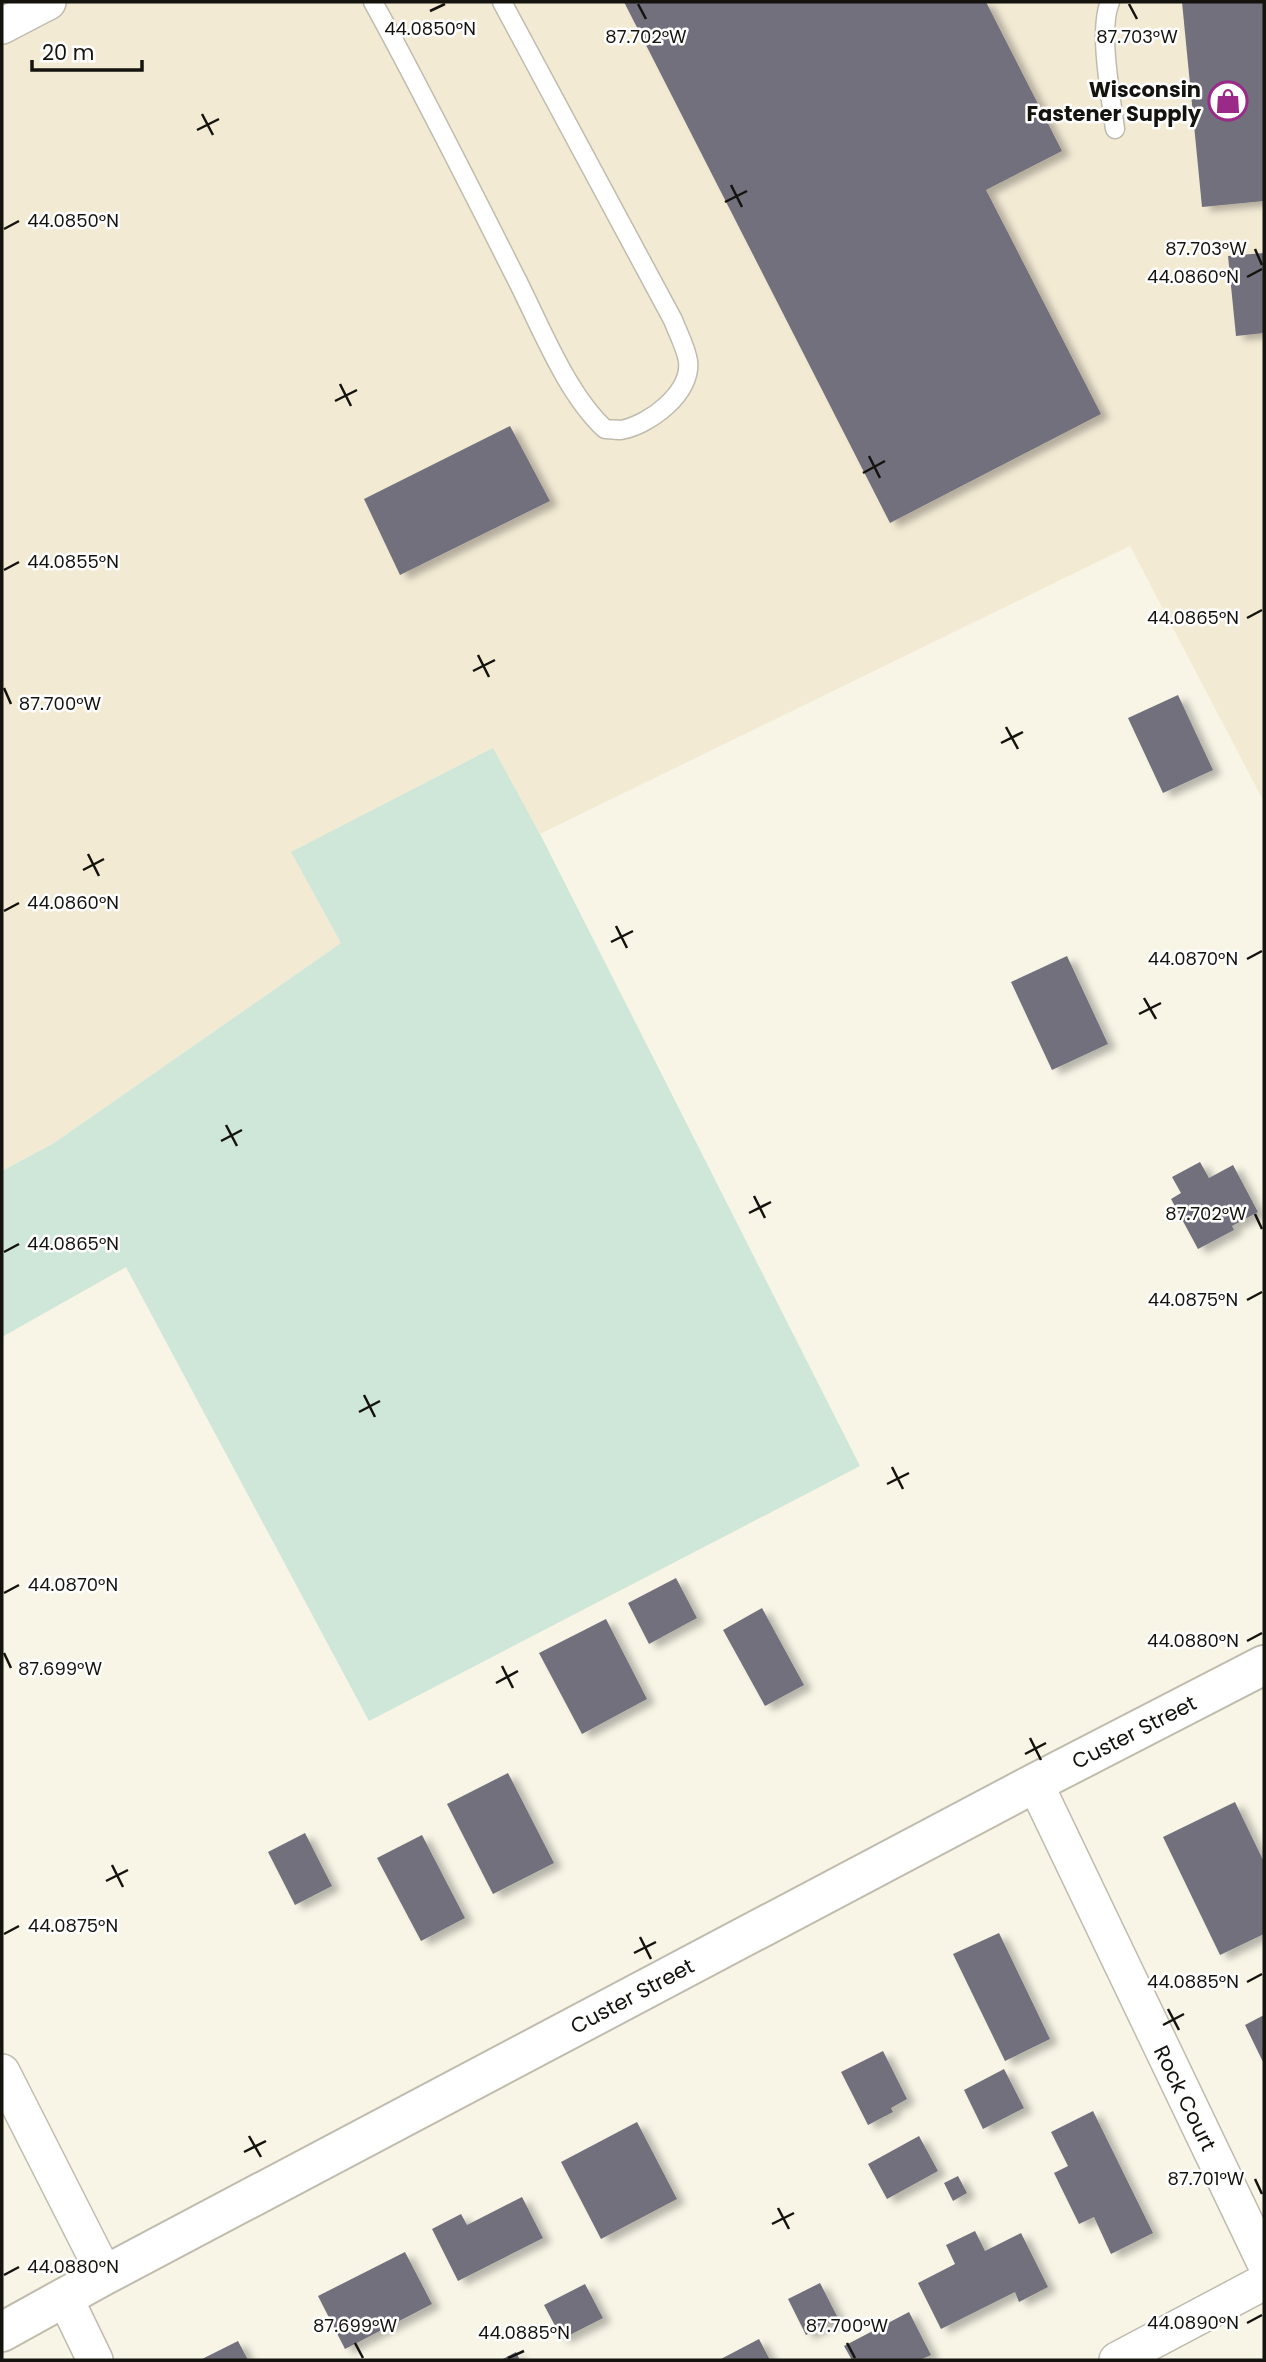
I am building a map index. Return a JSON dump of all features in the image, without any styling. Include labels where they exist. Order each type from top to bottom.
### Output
[{"type":"street","points":[[2,26],[48,2]]},
{"type":"street","name":"Custer Street","points":[[2,2332],[1035,1783],[1264,1665]]},
{"type":"street","name":"Rock Court","points":[[1035,1783],[1264,2261]]},
{"type":"street","points":[[2,2072],[106,2275]]},
{"type":"street","points":[[1117,2360],[1264,2282]]},
{"type":"street","points":[[65,2298],[95,2360]]},
{"type":"lane","points":[[373,2],[418,84],[557,359],[589,414],[604,429],[621,430],[644,422],[665,406],[684,387],[688,363],[673,320],[502,2]]},
{"type":"lane","points":[[1110,2],[1105,31],[1115,129]]},
{"type":"shaded area","points":[[2,2],[1264,2],[1264,802],[1130,546],[540,834],[493,749],[292,852],[341,943],[54,1143],[2,1171]]},
{"type":"green space","points":[[493,748],[540,834],[860,1466],[369,1721],[126,1267],[2,1337],[2,1171],[54,1143],[341,943],[291,852]]},
{"type":"building","points":[[624,2],[986,2],[1062,151],[986,190],[1101,414],[890,523]]},
{"type":"building","name":"Wisconsin Fastener Supply","points":[[1182,2],[1264,2],[1264,201],[1202,207]]},
{"type":"building","points":[[1264,253],[1264,333],[1236,336],[1228,256]]},
{"type":"building","points":[[510,426],[550,501],[400,575],[364,499]]},
{"type":"building","points":[[1178,695],[1213,770],[1163,793],[1128,718]]},
{"type":"building","points":[[1067,956],[1108,1044],[1052,1070],[1011,982]]},
{"type":"building","points":[[1200,1162],[1209,1178],[1233,1165],[1258,1212],[1232,1226],[1234,1230],[1198,1249],[1171,1199],[1181,1193],[1172,1177]]},
{"type":"building","points":[[676,1578],[697,1618],[649,1644],[628,1603]]},
{"type":"building","points":[[762,1608],[804,1685],[765,1706],[723,1630]]},
{"type":"building","points":[[606,1619],[647,1699],[582,1734],[539,1653]]},
{"type":"building","points":[[508,1773],[554,1863],[493,1894],[447,1804]]},
{"type":"building","points":[[1235,1802],[1264,1862],[1264,1934],[1220,1955],[1163,1837]]},
{"type":"building","points":[[305,1833],[332,1886],[295,1905],[268,1852]]},
{"type":"building","points":[[422,1835],[465,1918],[421,1941],[377,1858]]},
{"type":"building","points":[[999,1933],[1050,2039],[1005,2061],[953,1954]]},
{"type":"building","points":[[1264,2015],[1264,2064],[1245,2025]]},
{"type":"building","points":[[883,2051],[907,2099],[891,2108],[893,2112],[868,2125],[841,2072]]},
{"type":"building","points":[[1004,2069],[1024,2108],[983,2129],[964,2090]]},
{"type":"building","points":[[1093,2111],[1153,2233],[1111,2254],[1094,2217],[1079,2224],[1054,2173],[1068,2166],[1051,2132]]},
{"type":"building","points":[[637,2122],[677,2199],[601,2239],[561,2162]]},
{"type":"building","points":[[919,2136],[938,2171],[887,2199],[868,2164]]},
{"type":"building","points":[[958,2176],[967,2193],[953,2201],[944,2183]]},
{"type":"building","points":[[522,2197],[543,2238],[458,2281],[432,2229],[461,2214],[467,2225]]},
{"type":"building","points":[[975,2231],[985,2251],[1021,2233],[1048,2287],[1019,2302],[1015,2292],[941,2329],[918,2283],[955,2264],[946,2245]]},
{"type":"building","points":[[405,2252],[432,2304],[345,2349],[318,2296]]},
{"type":"building","points":[[820,2283],[838,2318],[806,2335],[788,2299]]},
{"type":"building","points":[[585,2284],[603,2318],[562,2339],[544,2305]]},
{"type":"building","points":[[909,2312],[931,2355],[920,2360],[852,2360],[844,2346]]},
{"type":"building","points":[[759,2339],[770,2360],[719,2360]]},
{"type":"building","points":[[238,2341],[248,2360],[200,2360]]},
{"type":"building","points":[[516,2352],[520,2360],[501,2360]]},
{"type":"place","name":"Wisconsin Fastener Supply","points":[[1228,101]]}]
